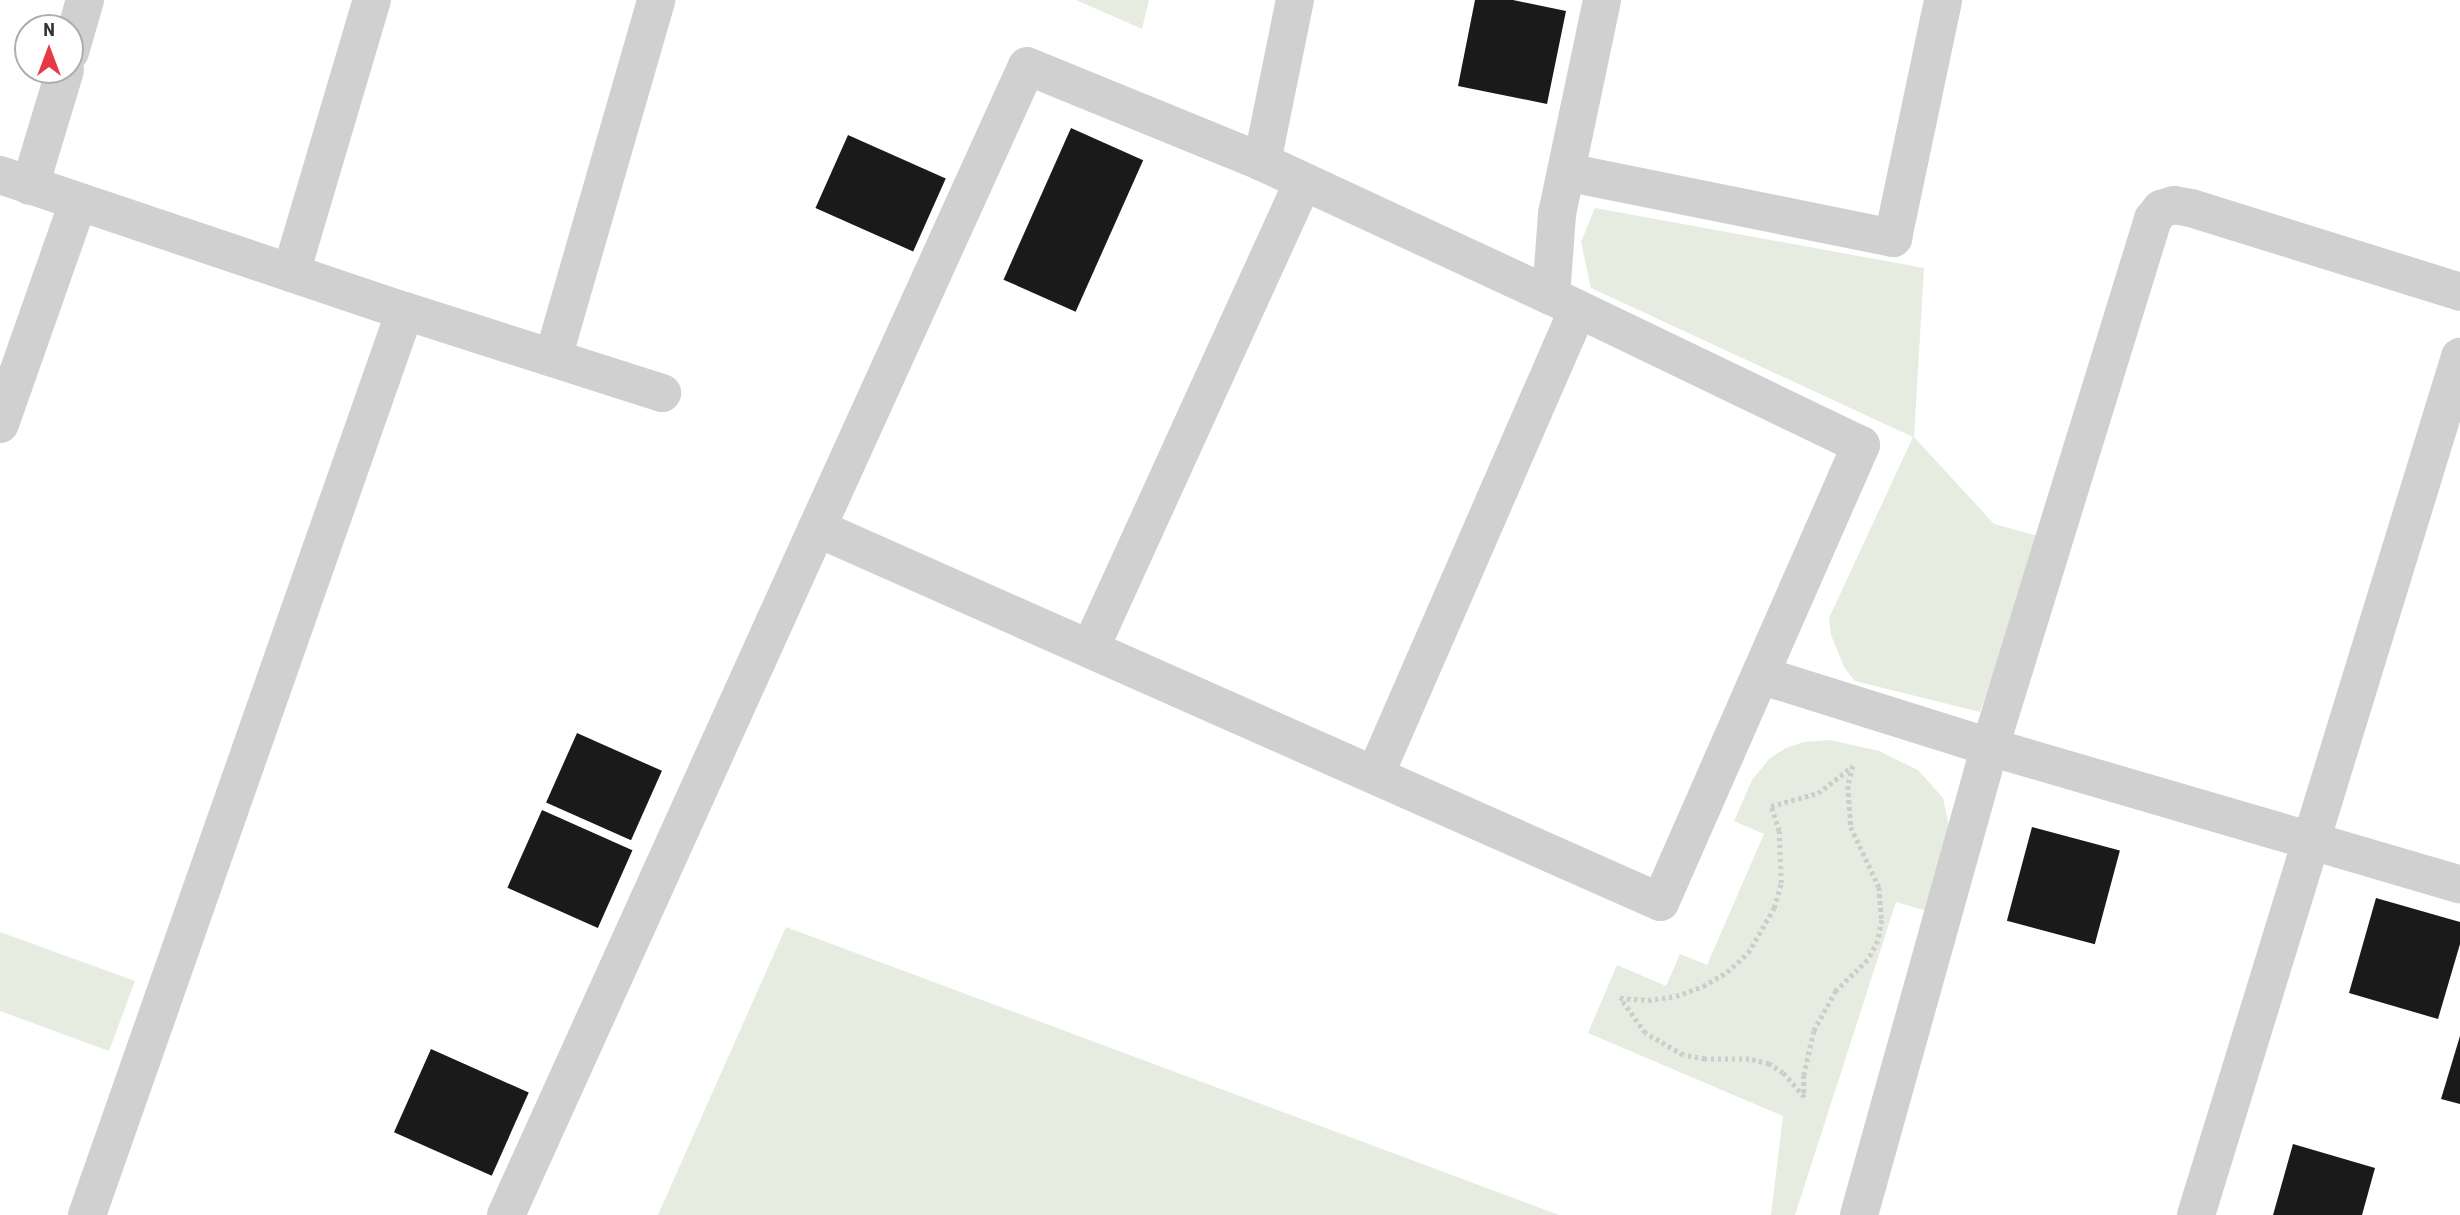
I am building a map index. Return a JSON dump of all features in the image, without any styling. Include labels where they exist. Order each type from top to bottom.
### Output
[{"type":"street","points":[[290,273],[372,0]]},
{"type":"street","points":[[553,358],[656,0]]},
{"type":"street","points":[[1262,162],[1295,0]]},
{"type":"street","points":[[1375,775],[1565,302],[1557,214],[1602,0]]},
{"type":"street","points":[[1566,172],[1893,238],[1943,0]]},
{"type":"street","points":[[506,1215],[817,528],[1027,66],[1262,162],[1565,302],[1861,445],[1660,901],[817,528]]},
{"type":"street","points":[[59,84],[15,181],[405,311],[662,393]]},
{"type":"street","points":[[1090,649],[1303,182]]},
{"type":"street","points":[[0,424],[78,203]]},
{"type":"street","points":[[1859,1215],[1990,747],[2147,231],[2161,209],[2174,205],[2191,208],[2460,292]]},
{"type":"street","points":[[87,1215],[405,311]]},
{"type":"street","points":[[2196,1215],[2460,357]]},
{"type":"street","points":[[1760,675],[1990,747],[2460,884]]},
{"type":"path","points":[[1853,766],[1847,807],[1859,851],[1873,871],[1882,903],[1878,940],[1868,960],[1843,983],[1824,1010],[1807,1053],[1804,1097],[1783,1073],[1769,1064],[1749,1059],[1705,1059],[1684,1055],[1663,1046],[1645,1033],[1620,998],[1648,1000],[1676,996],[1703,986],[1727,972],[1748,953],[1774,908],[1781,883],[1779,831],[1772,806],[1818,793],[1853,766]]},
{"type":"shaded area","points":[[1076,0],[1149,0],[1142,29]]},
{"type":"shaded area","points":[[1595,208],[1924,268],[1914,437],[1994,524],[2041,537],[1980,712],[1855,681],[1844,667],[1831,635],[1829,618],[1913,437],[1591,288],[1581,242]]},
{"type":"shaded area","points":[[1830,740],[1879,751],[1918,770],[1943,798],[1951,836],[1927,911],[1896,902],[1795,1215],[1771,1215],[1783,1116],[1588,1033],[1617,965],[1666,986],[1680,954],[1707,965],[1764,834],[1734,821],[1752,780],[1770,758],[1786,748],[1804,742]]},
{"type":"shaded area","points":[[786,927],[1559,1215],[658,1215]]},
{"type":"shaded area","points":[[0,932],[135,981],[109,1051],[0,1011]]},
{"type":"building","points":[[1475,0],[1513,0],[1566,11],[1547,104],[1458,86]]},
{"type":"building","points":[[1071,128],[1143,160],[1076,312],[1003,280]]},
{"type":"building","points":[[848,135],[946,179],[913,252],[815,208]]},
{"type":"building","points":[[577,733],[662,771],[631,840],[546,802]]},
{"type":"building","points":[[542,810],[632,850],[598,928],[507,888]]},
{"type":"building","points":[[2032,827],[2120,851],[2095,944],[2007,921]]},
{"type":"building","points":[[2376,898],[2460,922],[2460,944],[2438,1019],[2349,993]]},
{"type":"building","points":[[2460,1036],[2460,1104],[2441,1099]]},
{"type":"building","points":[[431,1049],[529,1093],[492,1176],[394,1132]]},
{"type":"building","points":[[2293,1144],[2375,1168],[2362,1215],[2273,1215]]}]
